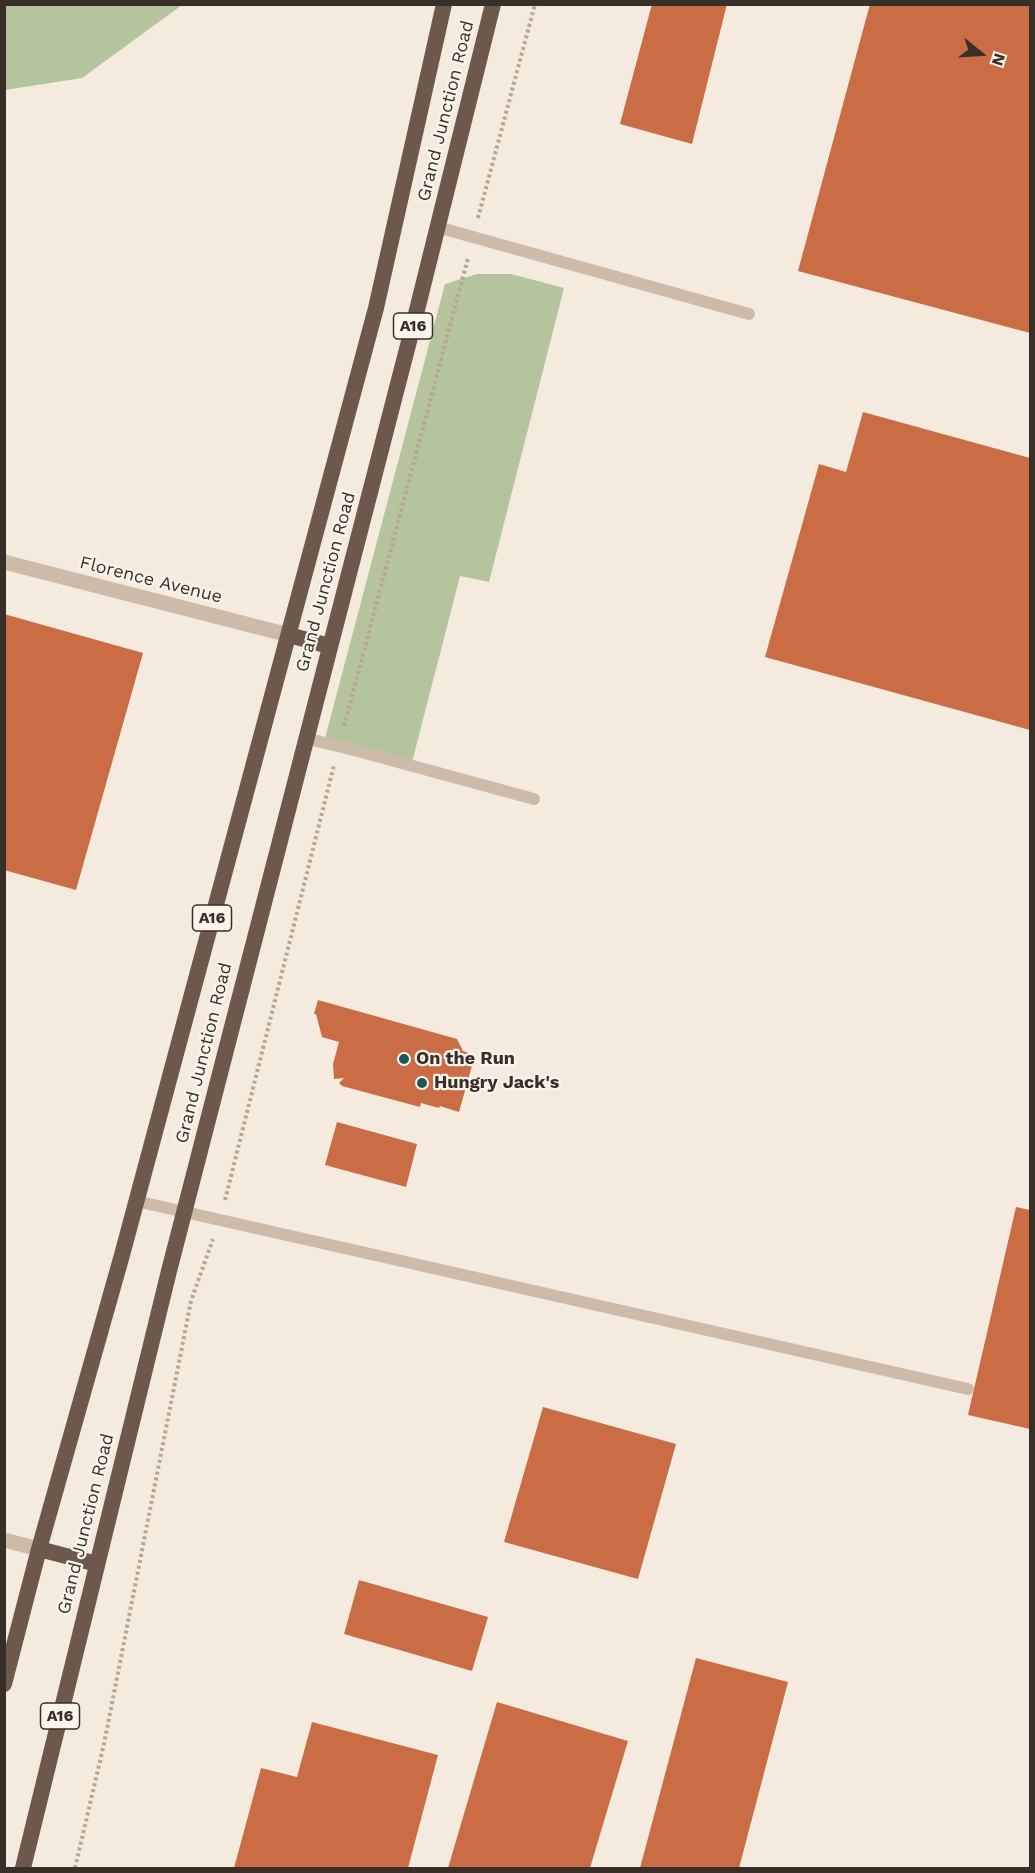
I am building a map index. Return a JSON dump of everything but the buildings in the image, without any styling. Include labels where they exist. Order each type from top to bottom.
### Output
[{"type":"highway","name":"Grand Junction Road","points":[[4,1684],[289,635],[375,308],[444,4]]},
{"type":"highway","name":"Grand Junction Road","points":[[23,1869],[184,1211],[494,4]]},
{"type":"highway","points":[[289,635],[329,646]]},
{"type":"highway","points":[[39,1549],[97,1564]]},
{"type":"street","name":"Florence Avenue","points":[[4,562],[289,635]]},
{"type":"street","points":[[4,1540],[39,1549]]},
{"type":"lane","points":[[437,227],[749,314]]},
{"type":"lane","points":[[305,738],[534,799]]},
{"type":"lane","points":[[136,1201],[968,1389]]},
{"type":"path","points":[[75,1869],[104,1744],[191,1301],[220,1220],[339,746],[535,4]]},
{"type":"green space","points":[[5,4],[182,5],[82,78],[5,90]]},
{"type":"green space","points":[[477,274],[511,274],[564,288],[489,582],[460,576],[411,766],[324,742],[445,284]]},
{"type":"place","name":"On the Run","points":[[404,1059]]},
{"type":"place","name":"Hungry Jack's","points":[[422,1083]]}]
